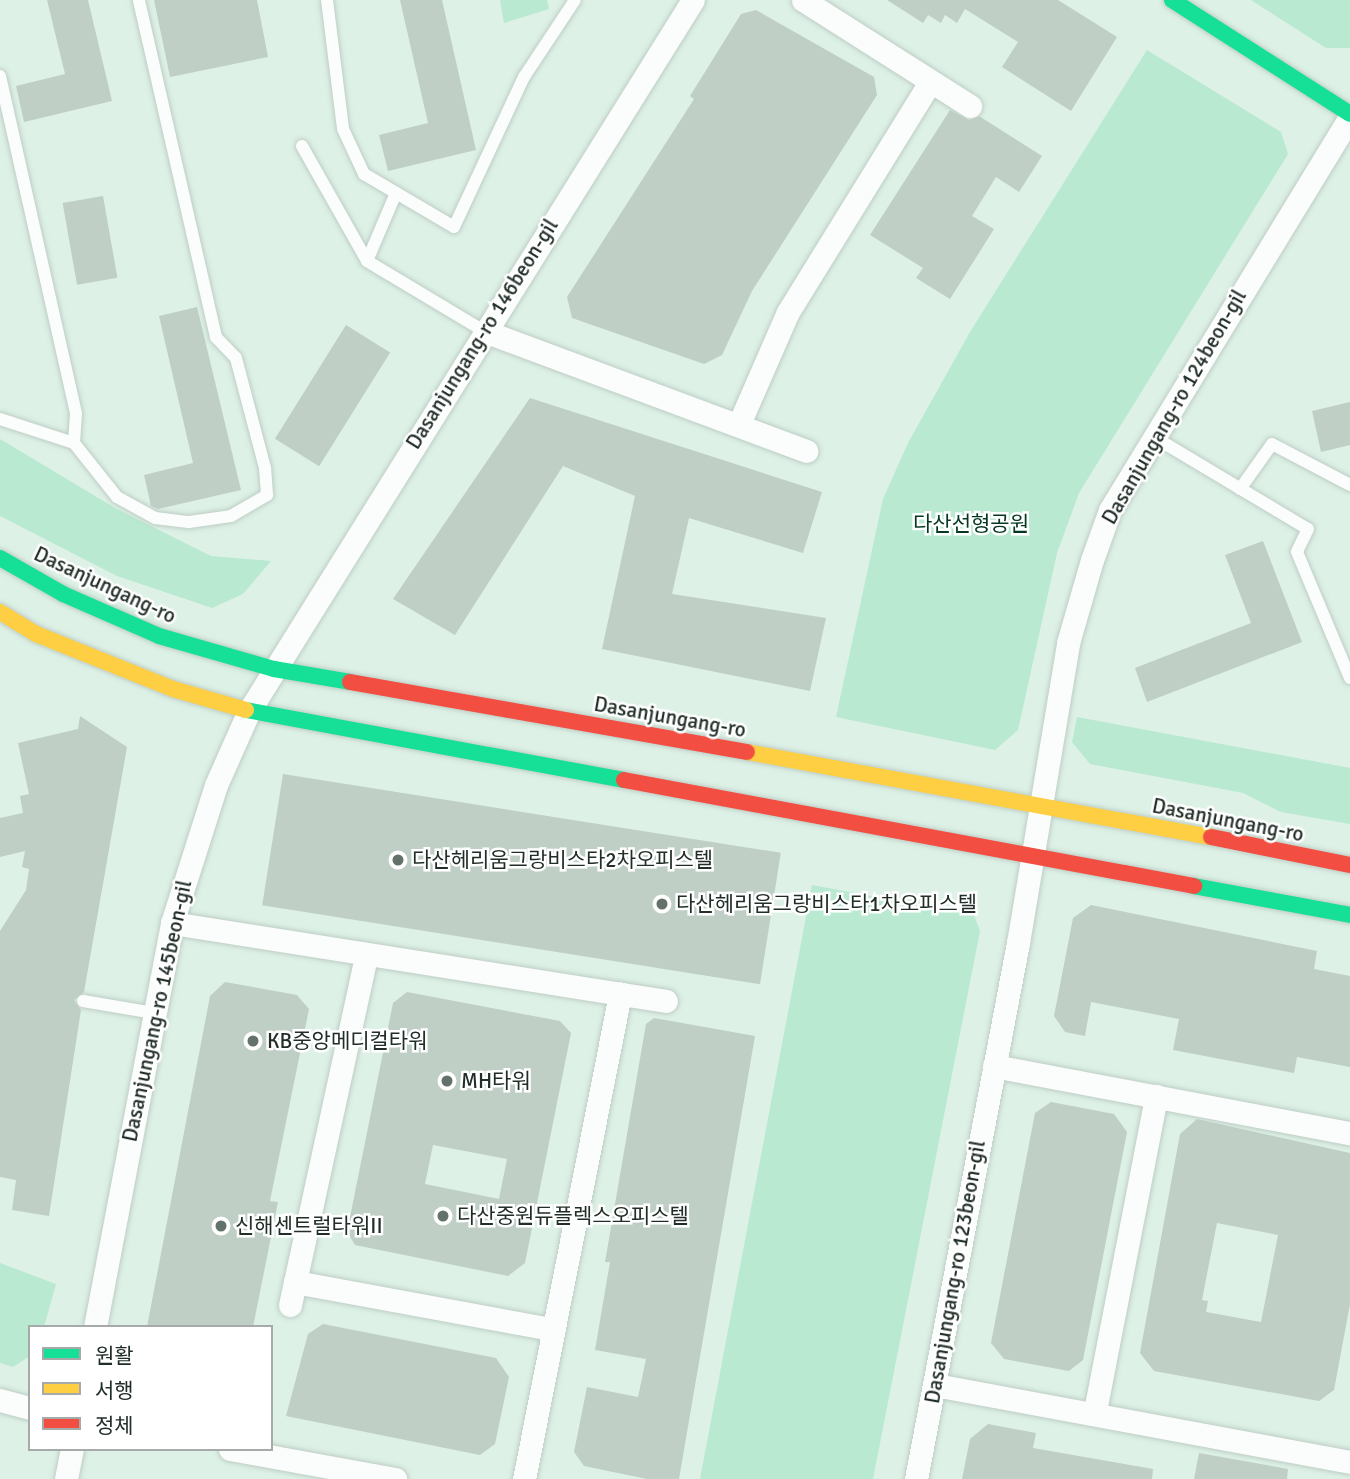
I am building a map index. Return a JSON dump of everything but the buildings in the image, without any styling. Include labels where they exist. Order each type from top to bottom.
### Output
[{"type":"street","name":"Dasanjungang-ro 146beon-gil","points":[[274,668],[693,0]]},
{"type":"street","points":[[803,0],[971,106]]},
{"type":"street","points":[[1172,0],[1350,115]]},
{"type":"street","points":[[739,424],[788,312],[930,82]]},
{"type":"street","name":"Dasanjungang-ro 124beon-gil","points":[[1039,803],[1068,643],[1092,560],[1110,510],[1350,115]]},
{"type":"street","points":[[484,331],[739,424],[806,452]]},
{"type":"street","name":"Dasanjungang-ro","points":[[0,558],[64,594],[159,636],[274,668],[1039,803],[1350,865]]},
{"type":"street","points":[[0,612],[36,634],[173,689],[249,711],[1350,915]]},
{"type":"street","name":"Dasanjungang-ro 145beon-gil","points":[[95,1325],[172,923],[216,785],[249,711],[274,668]]},
{"type":"street","name":"Dasanjungang-ro 123beon-gil","points":[[916,1479],[1039,803]]},
{"type":"street","points":[[172,923],[666,1001]]},
{"type":"street","points":[[290,1305],[366,955]]},
{"type":"street","points":[[524,1479],[620,993]]},
{"type":"street","points":[[993,1066],[1350,1133]]},
{"type":"street","points":[[1095,1411],[1156,1096]]},
{"type":"street","points":[[295,1282],[552,1329]]},
{"type":"street","points":[[935,1385],[1095,1411],[1350,1462]]},
{"type":"street","points":[[0,1400],[28,1407]]},
{"type":"street","points":[[66,1479],[72,1451]]},
{"type":"street","points":[[241,1451],[395,1479]]},
{"type":"lane","points":[[0,419],[74,443],[117,497],[156,518],[189,522],[231,516],[267,495],[265,468],[236,358],[216,337],[139,0]]},
{"type":"lane","points":[[327,0],[343,129],[364,174],[454,227],[524,77],[575,0]]},
{"type":"lane","points":[[0,76],[76,414],[74,443]]},
{"type":"lane","points":[[302,146],[367,261],[484,331]]},
{"type":"lane","points":[[367,261],[396,193]]},
{"type":"lane","points":[[1154,437],[1308,529],[1297,552],[1350,678]]},
{"type":"lane","points":[[1240,489],[1272,444],[1350,485]]},
{"type":"lane","points":[[83,1000],[154,1013]]},
{"type":"green space","points":[[500,0],[547,0],[549,9],[504,23]]},
{"type":"green space","points":[[1251,0],[1350,0],[1350,48],[1326,48]]},
{"type":"green space","name":"다산선형공원","points":[[1147,50],[1281,132],[1288,154],[1079,493],[1057,553],[1018,730],[995,750],[836,717],[883,499],[908,443],[970,332]]},
{"type":"green space","points":[[0,439],[115,508],[211,556],[271,561],[243,594],[212,608],[117,576],[0,516]]},
{"type":"green space","points":[[1077,717],[1350,768],[1350,824],[1281,812],[1243,793],[1090,764],[1072,742]]},
{"type":"green space","points":[[812,885],[974,915],[980,931],[873,1479],[700,1479]]},
{"type":"green space","points":[[0,1263],[56,1284],[45,1325],[28,1325],[28,1357],[13,1367],[0,1363]]},
{"type":"traffic: fast","points":[[1172,0],[1350,114]]},
{"type":"traffic: fast","points":[[0,558],[63,594],[159,636],[274,669],[350,682]]},
{"type":"traffic: fast","points":[[246,710],[624,780]]},
{"type":"traffic: fast","points":[[1194,886],[1350,915]]},
{"type":"traffic: slow","points":[[0,612],[36,634],[173,689],[246,710]]},
{"type":"traffic: slow","points":[[747,752],[1211,837]]},
{"type":"traffic: jam","points":[[350,682],[747,752]]},
{"type":"traffic: jam","points":[[624,780],[1194,886]]},
{"type":"traffic: jam","points":[[1211,837],[1350,865]]},
{"type":"place","name":"다산헤리움그랑비스타2차오피스텔","points":[[398,860]]},
{"type":"place","name":"다산헤리움그랑비스타1차오피스텔","points":[[662,904]]},
{"type":"place","name":"KB중앙메디컬타워","points":[[253,1041]]},
{"type":"place","name":"MH타워","points":[[447,1081]]},
{"type":"place","name":"다산중원듀플렉스오피스텔","points":[[443,1216]]},
{"type":"place","name":"신해센트럴타워II","points":[[221,1226]]}]
